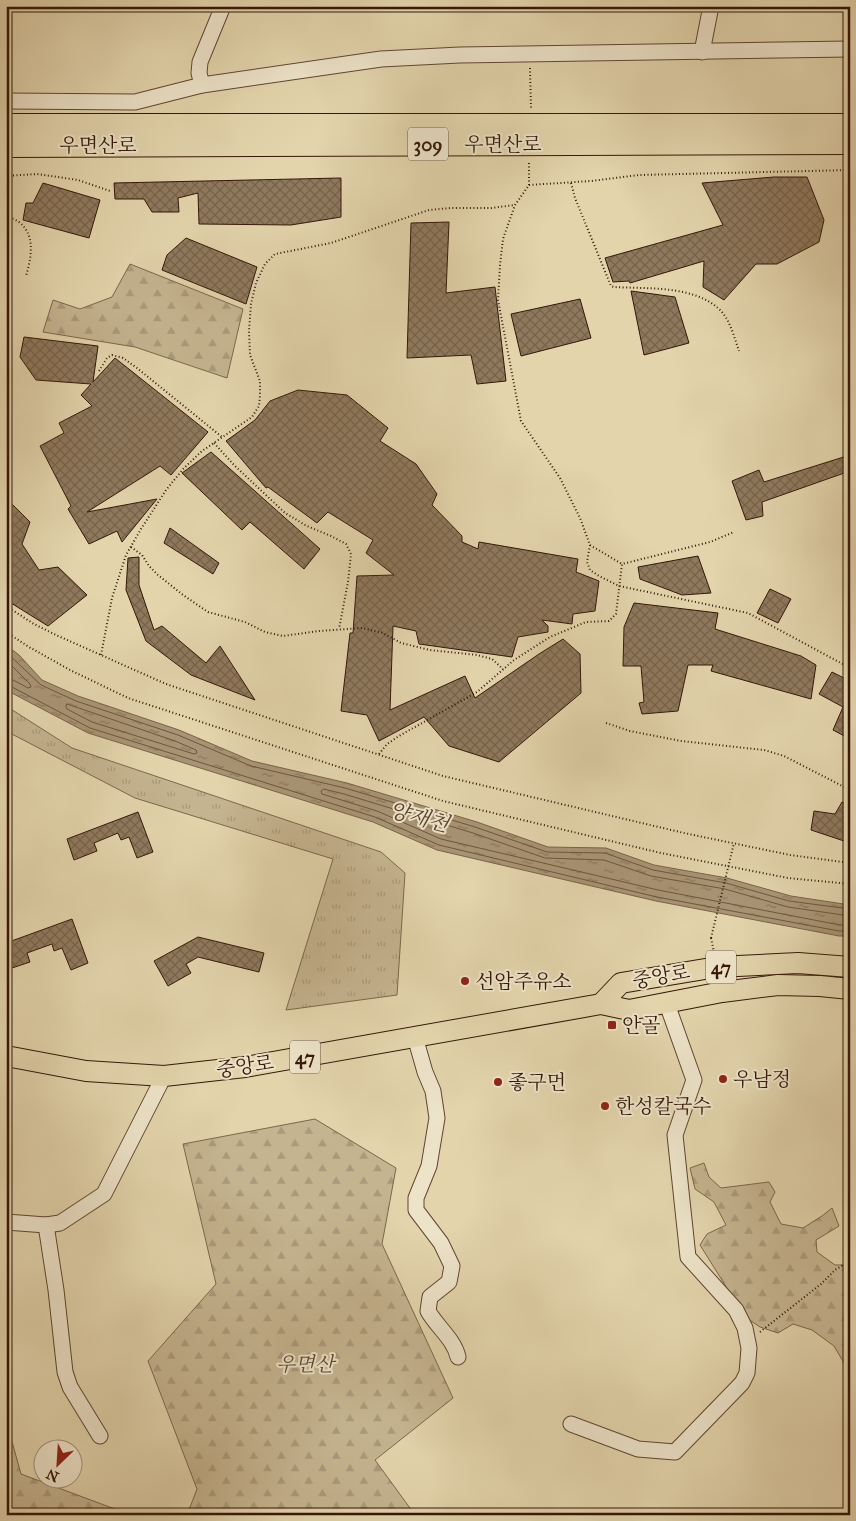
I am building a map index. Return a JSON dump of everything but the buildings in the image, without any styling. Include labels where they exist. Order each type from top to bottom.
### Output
[{"type":"highway","name":"우면산로","points":[[6,126],[850,125]]},
{"type":"highway","name":"우면산로","points":[[6,146],[850,143]]},
{"type":"main road","name":"중앙로","points":[[601,1004],[621,983],[717,967],[798,963],[850,967]]},
{"type":"main road","name":"중앙로","points":[[6,1056],[86,1071],[164,1076],[245,1067],[601,1004],[629,1010],[722,992],[778,985],[850,989]]},
{"type":"street","points":[[202,85],[199,73],[200,62],[223,6]]},
{"type":"street","points":[[702,52],[711,6]]},
{"type":"street","points":[[6,101],[135,102],[202,85],[381,59],[530,53],[850,49]]},
{"type":"street","points":[[571,1424],[638,1449],[675,1452],[742,1382],[747,1373],[749,1348],[745,1328],[736,1310],[688,1257],[675,1135],[694,1080],[667,1004]]},
{"type":"street","points":[[415,1037],[425,1072],[433,1091],[437,1118],[429,1166],[416,1198],[416,1210],[441,1243],[452,1266],[449,1282],[430,1297],[428,1311],[435,1324],[449,1338],[457,1350],[458,1357]]},
{"type":"street","points":[[6,1222],[46,1225],[60,1223],[104,1194],[164,1076]]},
{"type":"street","points":[[46,1225],[56,1290],[65,1372],[70,1387],[100,1436]]},
{"type":"path","points":[[530,53],[530,109]]},
{"type":"path","points":[[529,163],[529,185],[515,205],[503,239],[498,300],[521,421],[560,478],[580,518],[590,545],[587,562],[590,570],[619,586],[748,613],[850,668]]},
{"type":"path","points":[[529,185],[571,183],[639,175],[850,170]]},
{"type":"path","points":[[6,176],[37,174],[78,180],[110,191]]},
{"type":"path","points":[[571,183],[575,198],[611,286],[614,288],[666,289],[700,297],[720,309],[728,320],[739,351]]},
{"type":"path","points":[[101,655],[112,598],[126,555],[166,490],[184,468],[222,437],[252,417],[259,406],[260,381],[250,355],[251,304],[256,284],[265,264],[274,254],[331,243],[429,210],[491,208],[515,205]]},
{"type":"path","points":[[6,216],[21,224],[30,238],[31,259],[26,276]]},
{"type":"path","points":[[99,371],[107,358],[112,354],[123,358],[222,437]]},
{"type":"path","points":[[214,443],[234,465],[285,513],[307,526],[346,544],[351,554],[340,630]]},
{"type":"path","points":[[590,545],[622,564],[710,542],[734,532]]},
{"type":"path","points":[[131,547],[142,555],[158,576],[208,612],[245,622],[265,632],[283,636],[362,628],[383,633],[402,643],[430,650],[477,655],[492,660],[503,670]]},
{"type":"path","points":[[378,755],[387,744],[399,736],[477,692],[514,660],[550,637],[586,622],[609,621],[616,614],[622,564]]},
{"type":"path","points":[[6,606],[34,624],[166,684],[443,776],[734,844],[790,855],[850,863]]},
{"type":"path","points":[[6,632],[28,647],[70,670],[128,698],[443,801],[661,853],[788,878],[850,884]]},
{"type":"path","points":[[606,723],[630,731],[681,741],[764,750],[784,756],[850,790]]},
{"type":"path","points":[[711,938],[734,844]]},
{"type":"path","points":[[756,1335],[787,1312],[835,1270],[850,1261]]},
{"type":"green space","points":[[130,264],[243,309],[227,378],[135,347],[43,332],[53,300],[80,309],[112,297]]},
{"type":"green space","points":[[6,706],[72,748],[381,852],[405,873],[397,995],[286,1010],[333,859],[135,798],[6,731]]},
{"type":"green space","name":"우면산","points":[[315,1119],[396,1168],[382,1244],[453,1398],[375,1460],[415,1515],[187,1515],[197,1489],[148,1361],[216,1284],[183,1144]]},
{"type":"green space","points":[[704,1163],[709,1177],[721,1188],[769,1182],[775,1192],[770,1202],[781,1224],[803,1228],[832,1208],[839,1226],[816,1240],[817,1252],[835,1265],[850,1265],[850,1369],[847,1368],[834,1346],[812,1330],[793,1324],[778,1333],[760,1327],[745,1317],[700,1245],[707,1234],[726,1225],[714,1202],[695,1189],[690,1168]]},
{"type":"green space","points":[[6,1420],[21,1474],[32,1478],[32,1488],[59,1488],[131,1515],[6,1515]]},
{"type":"water","name":"양재천","points":[[6,645],[19,655],[42,680],[78,696],[179,730],[252,761],[347,783],[477,822],[548,847],[606,848],[654,865],[727,878],[791,896],[850,905],[850,936],[839,936],[656,901],[437,850],[373,822],[88,733],[6,690]]},
{"type":"place","name":"선암주유소","points":[[465,981]]},
{"type":"place","name":"안골","points":[[612,1025]]},
{"type":"place","name":"우남정","points":[[723,1079]]},
{"type":"place","name":"좋구먼","points":[[498,1082]]},
{"type":"place","name":"한성칼국수","points":[[605,1106]]}]
